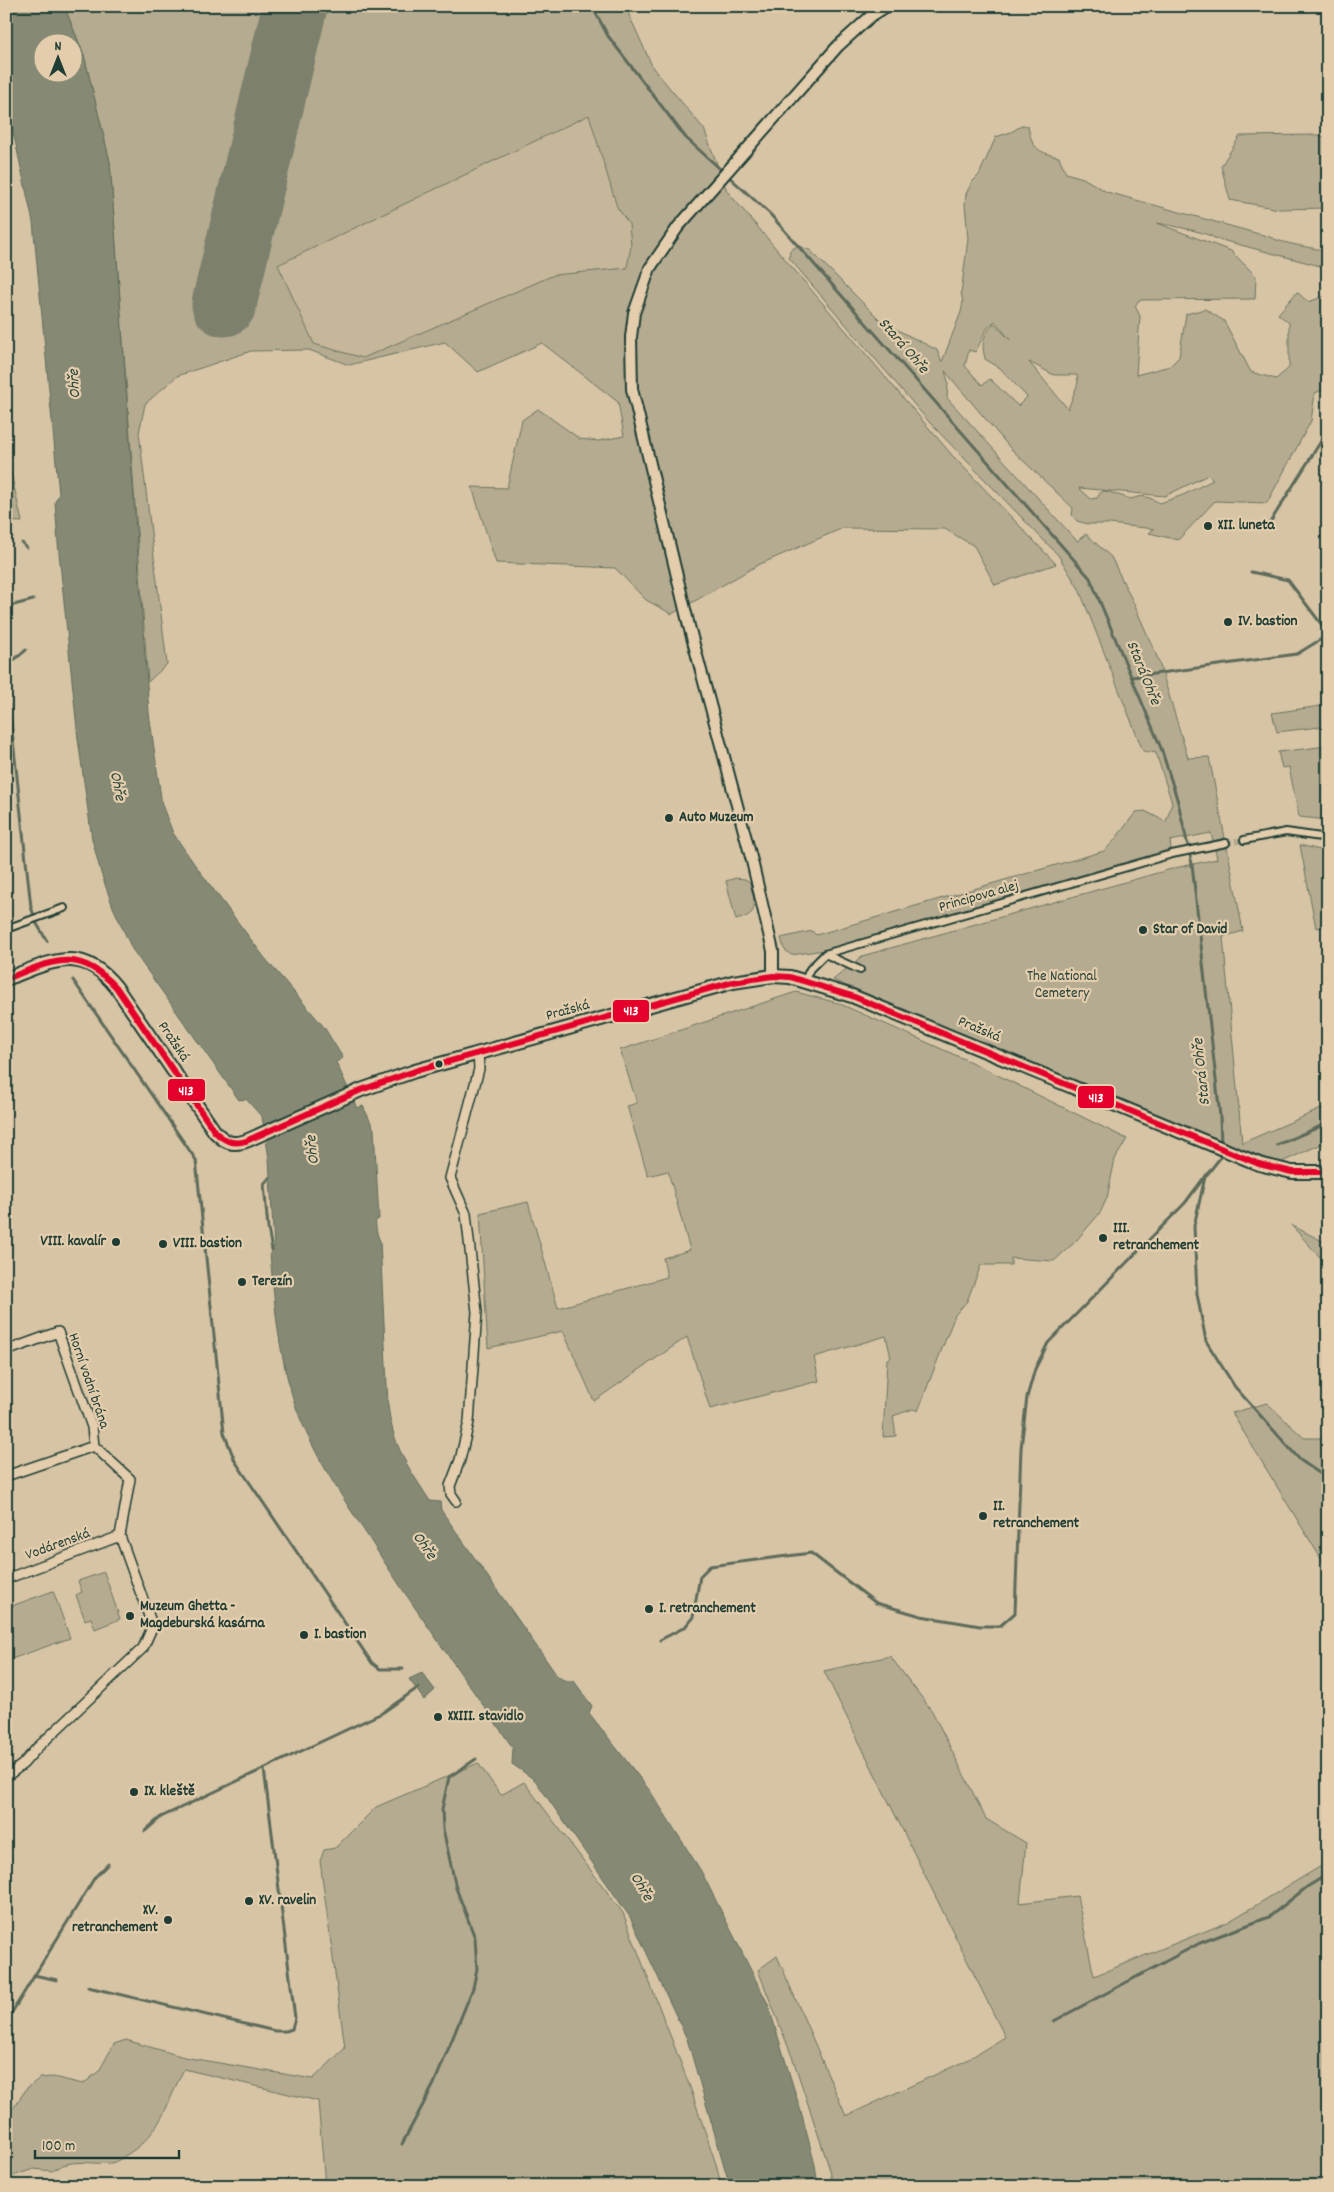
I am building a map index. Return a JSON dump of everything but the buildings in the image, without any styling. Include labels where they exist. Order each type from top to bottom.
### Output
[{"type":"main road","name":"Pražská","points":[[6,978],[41,966],[67,960],[82,960],[99,968],[116,988],[215,1132],[226,1142],[238,1144],[361,1090],[415,1071],[733,982],[773,976],[805,980],[899,1014],[1236,1155],[1276,1169],[1292,1172],[1328,1172]]},
{"type":"street","points":[[773,976],[773,951],[752,861],[689,626],[632,389],[631,337],[634,314],[640,292],[650,268],[663,246],[838,46],[870,16],[886,6]]},
{"type":"street","points":[[1244,840],[1286,832],[1328,838]]},
{"type":"street","name":"Principova alej","points":[[825,954],[1172,854],[1226,844]]},
{"type":"street","points":[[6,929],[64,908]]},
{"type":"street","points":[[805,980],[810,969],[825,954],[860,970]]},
{"type":"street","points":[[456,1501],[451,1494],[450,1486],[460,1460],[469,1422],[477,1312],[466,1214],[450,1178],[479,1069],[478,1052]]},
{"type":"street","name":"Horní vodní brána","points":[[6,1351],[58,1332],[92,1427],[94,1446],[130,1480],[120,1536]]},
{"type":"street","points":[[6,1476],[94,1446]]},
{"type":"street","points":[[6,1777],[23,1764],[37,1748],[143,1648],[148,1639],[151,1630],[150,1619],[120,1536]]},
{"type":"street","name":"Vodárenská","points":[[6,1578],[120,1536]]},
{"type":"shaded area","points":[[589,115],[617,207],[629,224],[631,246],[627,268],[554,275],[363,358],[314,344],[278,265]]},
{"type":"green space","points":[[64,6],[625,6],[653,68],[704,129],[727,191],[951,454],[1056,564],[995,585],[974,546],[945,529],[843,528],[758,565],[672,614],[646,600],[615,568],[496,563],[472,487],[507,488],[522,420],[538,409],[580,439],[598,441],[624,436],[618,402],[542,343],[478,372],[445,342],[349,365],[309,350],[251,351],[177,376],[145,404],[139,433],[167,664],[148,682],[110,162],[82,50],[82,32],[75,32]],"holes":[[[589,115],[617,207],[629,224],[631,246],[627,268],[554,275],[363,358],[314,344],[278,265]]]},
{"type":"green space","points":[[1023,125],[1028,126],[1031,139],[1037,148],[1045,153],[1059,157],[1066,173],[1083,178],[1107,192],[1281,241],[1328,251],[1328,267],[1324,267],[1214,238],[1196,231],[1157,223],[1231,251],[1256,276],[1255,299],[1139,300],[1135,306],[1140,316],[1136,375],[1170,366],[1179,357],[1186,314],[1205,309],[1224,321],[1251,372],[1276,379],[1289,368],[1289,323],[1278,314],[1297,292],[1308,302],[1328,295],[1328,388],[1315,393],[1311,421],[1267,503],[1215,501],[1178,540],[1149,533],[1154,529],[1110,524],[1088,524],[1077,521],[1072,515],[1073,508],[1010,448],[945,371],[948,381],[947,398],[1077,541],[1086,534],[1111,557],[1158,659],[1188,758],[1209,757],[1225,838],[1213,841],[1211,833],[1170,841],[1171,849],[824,950],[791,955],[784,949],[781,938],[812,931],[816,935],[1104,851],[1136,812],[1145,811],[1166,822],[1172,803],[1156,753],[1143,751],[1079,589],[1058,555],[930,423],[789,258],[790,250],[798,246],[810,250],[882,322],[937,350],[942,362],[963,302],[961,293],[968,239],[966,194],[972,182],[979,175],[996,137],[1011,132]],"holes":[[[995,321],[1010,340],[994,323],[984,340],[985,359],[1000,368],[1027,397],[1018,406],[990,379],[982,385],[965,366],[969,350],[975,352],[986,331]],[[1029,362],[1054,375],[1077,375],[1078,383],[1068,409]],[[1208,475],[1213,480],[1183,495],[1160,503],[1146,497],[1131,499],[1106,491],[1101,492],[1097,498],[1091,499],[1079,488],[1165,496]]]},
{"type":"green space","points":[[1319,135],[1328,138],[1328,208],[1279,209],[1230,200],[1221,166],[1240,136]]},
{"type":"green space","points":[[6,387],[10,468],[22,522],[6,521]]},
{"type":"green space","points":[[1328,705],[1328,726],[1277,732],[1272,713]]},
{"type":"green space","points":[[1328,746],[1328,820],[1299,817],[1289,767],[1282,768],[1278,752]]},
{"type":"green space","points":[[1300,845],[1328,852],[1328,927],[1316,928]]},
{"type":"green space","name":"The National Cemetery","points":[[1227,847],[1243,931],[1223,937],[1242,1143],[1328,1106],[1328,1141],[1280,1163],[1236,1148],[833,980],[862,956],[1175,868],[1217,859],[1215,849]]},
{"type":"green space","points":[[736,878],[746,879],[749,882],[754,907],[747,916],[736,920],[726,881]]},
{"type":"green space","points":[[796,992],[838,1003],[971,1062],[1127,1139],[1115,1159],[1107,1198],[1100,1213],[1075,1242],[1054,1261],[1011,1258],[1011,1265],[981,1265],[967,1301],[955,1315],[918,1411],[913,1409],[893,1416],[896,1436],[883,1437],[887,1359],[891,1358],[886,1336],[814,1357],[819,1381],[710,1409],[687,1337],[594,1401],[563,1331],[488,1348],[480,1213],[528,1202],[558,1308],[667,1277],[663,1258],[690,1250],[668,1171],[648,1176],[627,1106],[637,1103],[620,1050]]},
{"type":"green space","points":[[1291,1225],[1328,1244],[1328,1266]]},
{"type":"green space","points":[[1267,1403],[1304,1438],[1328,1438],[1328,1570],[1232,1413]]},
{"type":"green space","points":[[104,1572],[120,1619],[95,1629],[91,1618],[85,1620],[76,1595],[82,1592],[78,1581]]},
{"type":"green space","points":[[53,1591],[70,1638],[6,1661],[6,1608]]},
{"type":"green space","points":[[890,1656],[932,1711],[986,1819],[1026,1843],[1020,1903],[1077,1896],[1094,1976],[1228,1922],[1328,1862],[1328,2186],[833,2186],[830,2170],[793,2059],[758,1970],[777,1956],[846,2116],[967,2060],[1005,2037],[824,1671]]},
{"type":"green space","points":[[478,1763],[501,1795],[524,1782],[623,1913],[690,2087],[717,2167],[721,2186],[325,2186],[318,2101],[184,2069],[156,2127],[139,2146],[120,2159],[111,2163],[81,2162],[66,2164],[52,2171],[34,2169],[6,2178],[6,2119],[27,2088],[40,2078],[53,2077],[83,2084],[99,2071],[114,2044],[126,2040],[184,2057],[313,2079],[345,2048],[320,1861],[324,1850],[335,1848],[376,1807]]},
{"type":"water","name":"Ohře","points":[[6,6],[64,6],[75,32],[32,32],[32,82],[82,82],[82,50],[110,162],[149,713],[162,805],[173,833],[195,865],[264,957],[324,1027],[343,1058],[336,1062],[357,1108],[363,1106],[374,1129],[379,1219],[376,1220],[376,1225],[380,1241],[388,1406],[394,1434],[403,1456],[430,1501],[440,1502],[441,1510],[558,1677],[574,1681],[592,1706],[589,1713],[650,1791],[701,1871],[768,2004],[802,2115],[815,2165],[818,2186],[730,2186],[687,2039],[630,1917],[535,1780],[512,1764],[513,1748],[420,1616],[332,1481],[312,1444],[295,1405],[285,1368],[276,1319],[270,1253],[274,1247],[269,1158],[262,1117],[246,1099],[239,1100],[132,949],[113,907],[92,839],[78,739],[58,543],[55,502],[59,494],[33,222],[12,127],[6,110]]},
{"type":"water","points":[[422,1673],[435,1690],[424,1700],[409,1679]]},
{"type":"waterway","name":"Stará Ohře","points":[[592,6],[608,36],[686,138],[770,214],[1090,578],[1161,748],[1178,802],[1192,864],[1220,1116],[1221,1146]]},
{"type":"waterway","points":[[1269,524],[1328,430]]},
{"type":"waterway","points":[[22,543],[27,548]]},
{"type":"waterway","points":[[1251,572],[1288,580],[1328,633]]},
{"type":"waterway","points":[[6,607],[33,600]]},
{"type":"waterway","points":[[1132,677],[1297,654],[1328,635]]},
{"type":"waterway","points":[[6,673],[9,664],[26,650]]},
{"type":"waterway","points":[[6,675],[31,907],[37,924],[47,941]]},
{"type":"waterway","points":[[73,980],[196,1160],[224,1433],[235,1461],[372,1663],[380,1669],[403,1669]]},
{"type":"waterway","points":[[1277,1145],[1328,1123]]},
{"type":"waterway","name":"Stará Ohře","points":[[1220,1152],[1220,1158],[1205,1177],[1194,1226],[1197,1294],[1206,1341],[1235,1387],[1300,1460],[1328,1479]]},
{"type":"waterway","points":[[270,1177],[264,1184],[272,1250]]},
{"type":"waterway","points":[[660,1640],[685,1627],[693,1617],[700,1576],[710,1566],[811,1553],[876,1603],[921,1616],[980,1626],[1000,1626],[1015,1613],[1021,1448],[1027,1397],[1035,1369],[1048,1343],[1185,1203],[1203,1179]]},
{"type":"waterway","points":[[145,1831],[161,1817],[382,1713],[419,1687]]},
{"type":"waterway","points":[[402,2144],[434,2084],[473,1988],[477,1969],[475,1938],[456,1888],[443,1829],[442,1809],[449,1777],[476,1759]]},
{"type":"waterway","points":[[88,1987],[275,2031],[292,2029],[295,2018],[264,1769]]},
{"type":"waterway","points":[[6,2022],[95,1877],[108,1864]]},
{"type":"waterway","points":[[1054,2021],[1200,1943],[1269,1917],[1307,1887],[1328,1874]]},
{"type":"waterway","points":[[34,1975],[57,1980]]},
{"type":"runway","points":[[224,304],[295,6]]},
{"type":"tunnel","points":[[1226,843],[1244,840]]},
{"type":"transit line","name":"413","points":[[6,979],[38,967],[64,961],[89,966],[102,974],[116,987],[215,1132],[222,1138],[233,1142],[246,1141],[361,1090],[415,1071],[733,982],[773,976],[790,977],[852,996],[1259,1164],[1292,1172],[1328,1172]]},
{"type":"place","name":"XII. luneta","points":[[1208,526]]},
{"type":"place","name":"IV. bastion","points":[[1228,622]]},
{"type":"place","name":"Auto Muzeum","points":[[669,818]]},
{"type":"place","name":"Star of David","points":[[1143,930]]},
{"type":"place","name":"III. retranchement","points":[[1103,1238]]},
{"type":"place","name":"VIII. kavalír","points":[[116,1242]]},
{"type":"place","name":"VIII. bastion","points":[[163,1244]]},
{"type":"place","name":"Terezín","points":[[242,1282]]},
{"type":"place","name":"II. retranchement","points":[[983,1516]]},
{"type":"place","name":"I. retranchement","points":[[649,1609]]},
{"type":"place","name":"Muzeum Ghetta - Magdeburská kasárna","points":[[130,1616]]},
{"type":"place","name":"I. bastion","points":[[304,1635]]},
{"type":"place","name":"XXIII. stavidlo","points":[[438,1717]]},
{"type":"place","name":"IX. kleště","points":[[134,1792]]},
{"type":"place","name":"XV. ravelin","points":[[249,1901]]},
{"type":"place","name":"XV. retranchement","points":[[168,1920]]}]
